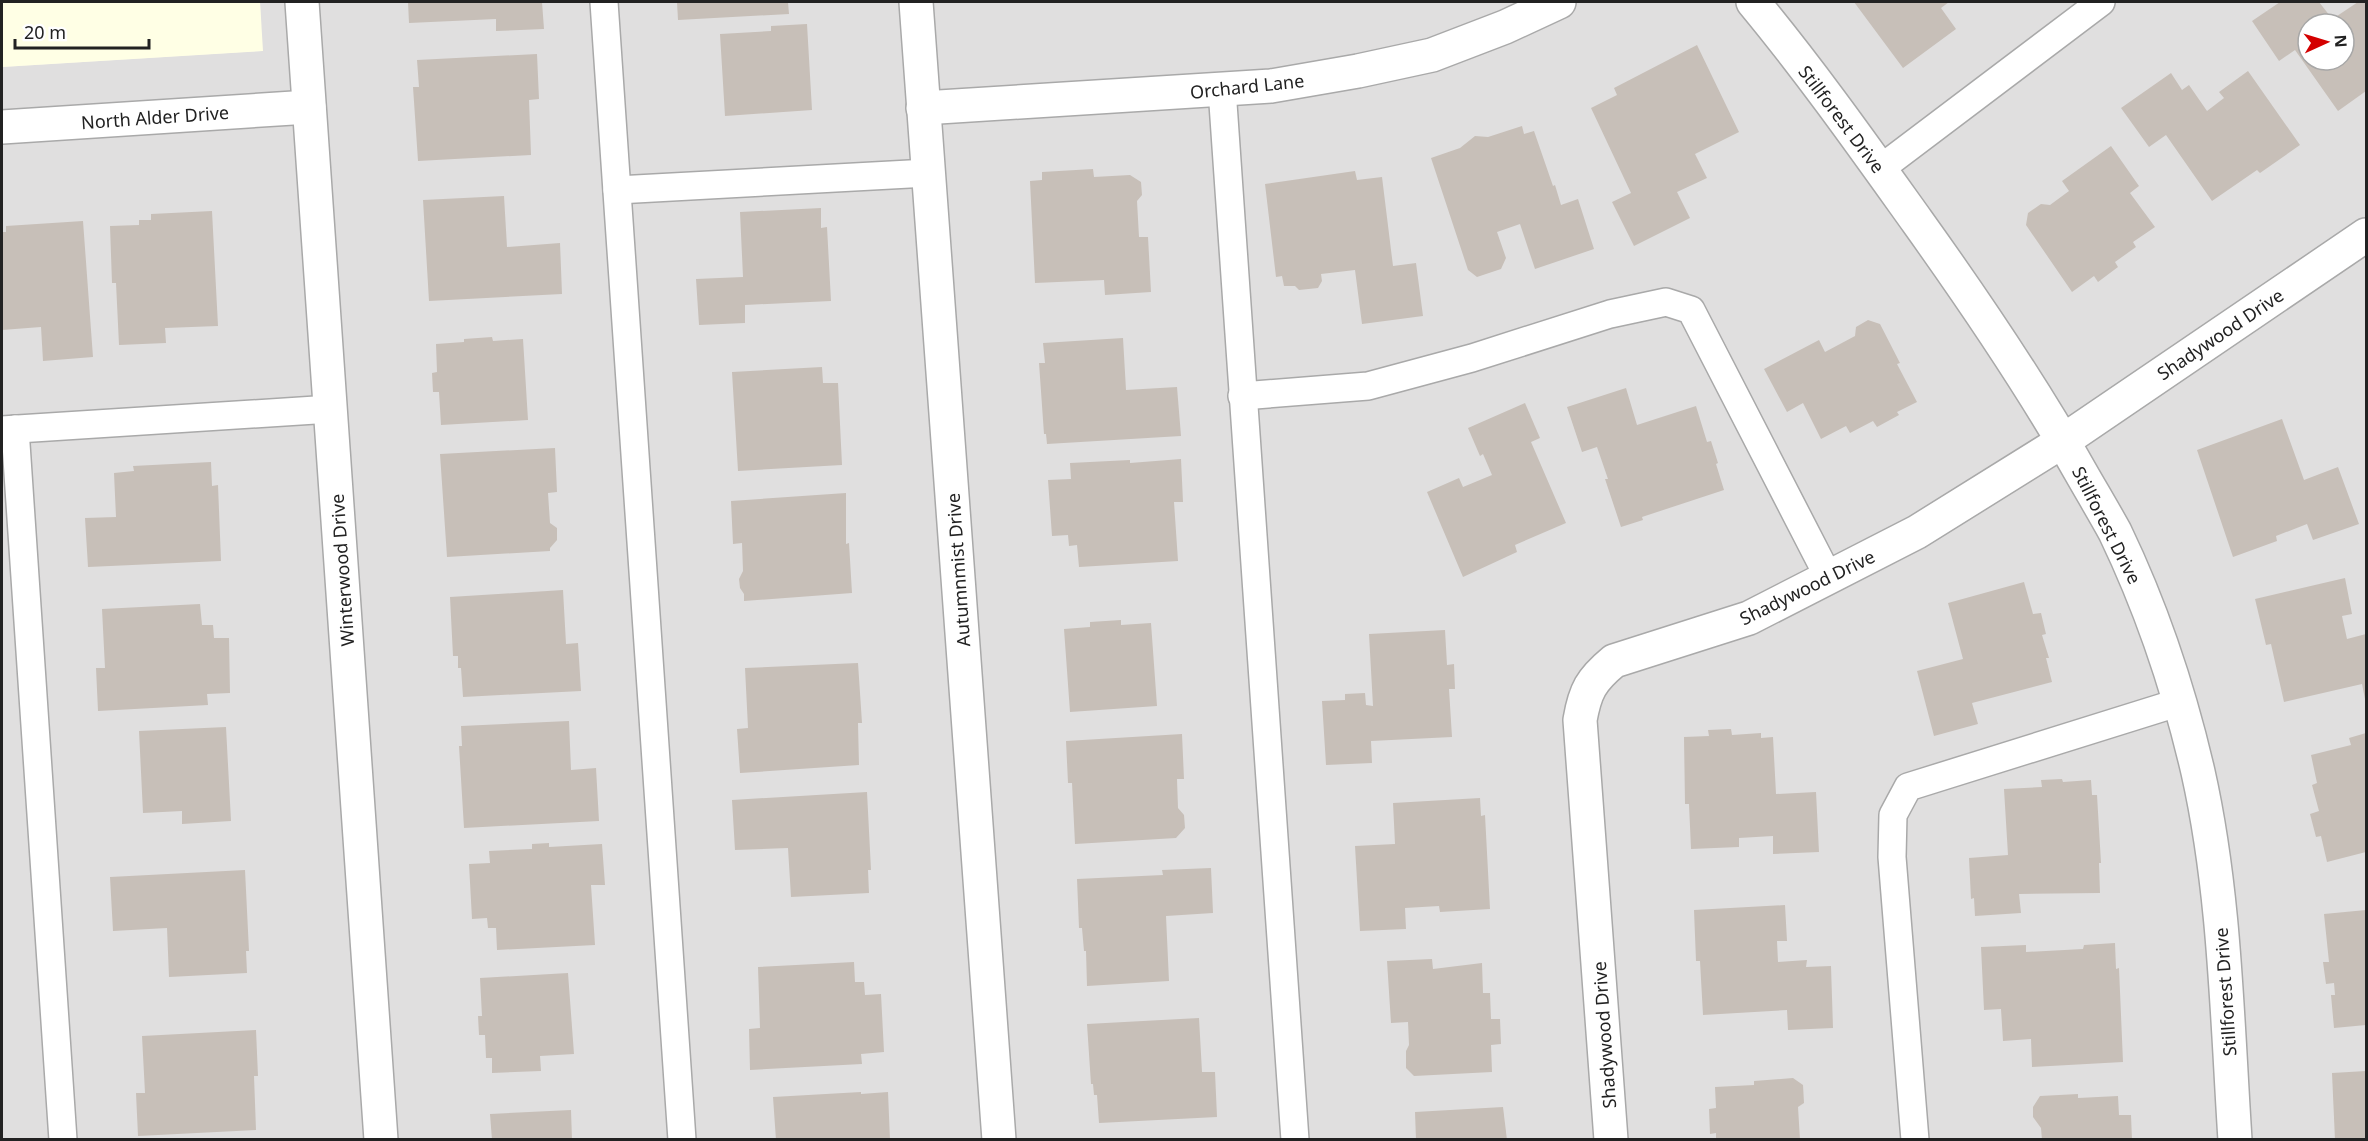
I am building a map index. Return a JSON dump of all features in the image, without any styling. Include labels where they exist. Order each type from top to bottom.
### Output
[{"type":"street","name":"Winterwood Drive","points":[[302,2],[381,1140]]},
{"type":"street","name":"Autumnmist Drive","points":[[916,2],[999,1140]]},
{"type":"street","name":"Orchard Lane","points":[[923,108],[1271,86],[1432,56],[1505,27],[1559,2]]},
{"type":"street","name":"Stillforest Drive","points":[[1753,2],[1880,169],[1990,323],[2063,441],[2114,531],[2146,603],[2180,702],[2198,774],[2213,859],[2223,951],[2235,1140]]},
{"type":"street","name":"North Alder Drive","points":[[2,127],[309,107]]},
{"type":"street","name":"Shadywood Drive","points":[[1611,1140],[1580,720],[1584,696],[1596,676],[1614,661],[1749,618],[1917,532],[2063,441],[2367,235]]},
{"type":"lane","points":[[604,2],[682,1140]]},
{"type":"lane","points":[[1880,169],[2101,2]]},
{"type":"lane","points":[[1222,89],[1295,1140]]},
{"type":"lane","points":[[617,190],[928,173]]},
{"type":"lane","points":[[1242,396],[1368,386],[1472,358],[1610,314],[1666,302],[1691,309],[1829,578]]},
{"type":"lane","points":[[63,1140],[8,430],[331,409]]},
{"type":"lane","points":[[1915,1140],[1892,857],[1893,815],[1908,787],[2180,702]]},
{"type":"shaded area","points":[[2,2],[260,2],[263,51],[2,67]]},
{"type":"shaded area","points":[[260,2],[2366,2],[2366,1139],[2,1140],[2,67],[262,51]]},
{"type":"building","points":[[408,2],[542,2],[544,29],[496,31],[496,19],[409,23]]},
{"type":"building","points":[[677,2],[788,2],[789,14],[678,20]]},
{"type":"building","points":[[1854,2],[1949,2],[1941,8],[1956,29],[1903,68]]},
{"type":"building","points":[[2280,2],[2319,2],[2327,12],[2296,12],[2296,51],[2279,61],[2252,21]]},
{"type":"building","points":[[2358,2],[2366,2],[2366,91],[2338,111],[2311,72],[2356,72],[2356,12],[2343,12]]},
{"type":"building","points":[[807,24],[812,110],[725,116],[720,34],[771,31],[771,26]]},
{"type":"building","points":[[1697,45],[1739,132],[1695,154],[1707,178],[1677,192],[1690,218],[1634,246],[1612,202],[1631,193],[1591,108],[1617,95],[1614,88]]},
{"type":"building","points":[[537,54],[539,99],[529,100],[531,155],[418,161],[413,87],[419,87],[417,60]]},
{"type":"building","points":[[2248,71],[2300,145],[2260,173],[2257,170],[2212,201],[2166,135],[2149,147],[2121,108],[2171,73],[2182,90],[2189,85],[2207,111],[2224,98],[2219,92]]},
{"type":"building","points":[[1522,126],[1524,134],[1534,131],[1561,205],[1578,199],[1594,249],[1535,269],[1520,224],[1497,232],[1506,258],[1501,269],[1477,277],[1468,270],[1431,158],[1460,148],[1475,136],[1488,137]]},
{"type":"building","points":[[2111,146],[2139,186],[2130,193],[2155,227],[2133,242],[2136,247],[2115,262],[2118,267],[2098,282],[2094,276],[2072,292],[2026,225],[2028,213],[2041,204],[2050,205],[2069,191],[2062,181]]},
{"type":"building","points":[[1093,169],[1094,177],[1130,175],[1141,182],[1142,195],[1137,201],[1139,237],[1148,237],[1151,292],[1105,295],[1104,280],[1035,283],[1030,181],[1042,180],[1042,172]]},
{"type":"building","points":[[1355,171],[1357,180],[1382,177],[1393,266],[1416,263],[1423,316],[1362,324],[1355,270],[1321,274],[1322,281],[1318,288],[1299,290],[1295,286],[1284,286],[1282,276],[1276,277],[1265,184]]},
{"type":"building","points":[[504,196],[507,247],[560,243],[562,294],[429,301],[423,200]]},
{"type":"building","points":[[821,208],[821,228],[827,227],[831,301],[745,305],[745,323],[699,325],[696,279],[743,277],[740,212]]},
{"type":"building","points":[[212,211],[218,326],[165,328],[166,343],[119,345],[116,283],[112,283],[110,226],[139,225],[139,220],[151,220],[151,214]]},
{"type":"building","points":[[83,221],[93,357],[43,361],[41,327],[2,330],[2,232],[6,232],[6,226]]},
{"type":"building","points":[[1868,320],[1880,324],[1917,402],[1897,412],[1899,415],[1877,427],[1873,421],[1850,433],[1846,426],[1821,439],[1803,403],[1787,412],[1764,369],[1819,340],[1825,352],[1855,336],[1856,327]]},
{"type":"building","points":[[492,337],[493,341],[523,339],[528,420],[441,425],[439,392],[433,392],[432,373],[437,372],[436,344]]},
{"type":"building","points":[[1123,338],[1126,390],[1177,387],[1181,436],[1047,444],[1046,434],[1044,434],[1039,363],[1045,363],[1043,343]]},
{"type":"building","points":[[822,367],[823,383],[838,383],[842,465],[738,471],[732,372]]},
{"type":"building","points":[[1626,388],[1637,425],[1696,406],[1707,442],[1711,441],[1724,490],[1642,517],[1643,520],[1621,527],[1597,447],[1582,452],[1567,407]]},
{"type":"building","points":[[1525,403],[1540,438],[1531,442],[1566,523],[1515,545],[1517,552],[1463,577],[1427,492],[1459,478],[1463,487],[1492,475],[1483,454],[1480,456],[1468,428]]},
{"type":"building","points":[[2282,419],[2304,480],[2338,467],[2359,524],[2313,540],[2307,524],[2276,536],[2277,541],[2233,557],[2197,450]]},
{"type":"building","points":[[555,448],[557,492],[548,493],[550,523],[557,528],[557,540],[550,551],[447,557],[440,454]]},
{"type":"building","points":[[1181,459],[1183,502],[1174,502],[1178,561],[1079,567],[1077,545],[1069,546],[1068,535],[1052,536],[1048,480],[1071,479],[1070,463],[1130,460],[1130,463]]},
{"type":"building","points":[[211,462],[212,486],[218,485],[221,561],[88,567],[85,518],[116,517],[114,473],[134,471],[133,466]]},
{"type":"building","points":[[846,493],[846,544],[849,543],[852,593],[744,601],[739,579],[743,571],[742,543],[733,544],[731,501]]},
{"type":"building","points":[[2345,578],[2352,614],[2342,616],[2347,639],[2366,634],[2366,704],[2362,684],[2284,702],[2271,644],[2266,645],[2255,599]]},
{"type":"building","points":[[2024,582],[2033,614],[2041,613],[2046,634],[2042,635],[2049,658],[2046,658],[2052,682],[1972,703],[1978,724],[1934,736],[1917,671],[1963,659],[1948,603]]},
{"type":"building","points":[[563,590],[566,644],[578,643],[581,691],[463,697],[461,668],[458,668],[458,656],[453,656],[450,597]]},
{"type":"building","points":[[200,604],[202,625],[213,625],[214,638],[229,638],[230,693],[207,694],[208,705],[98,711],[96,668],[105,668],[102,609]]},
{"type":"building","points":[[1121,620],[1121,625],[1151,623],[1157,706],[1070,712],[1064,629],[1090,627],[1090,622]]},
{"type":"building","points":[[1445,630],[1447,665],[1454,664],[1455,689],[1449,689],[1452,737],[1371,741],[1372,763],[1326,765],[1322,701],[1345,700],[1345,694],[1365,693],[1366,705],[1373,706],[1369,634]]},
{"type":"building","points":[[858,663],[862,723],[858,723],[859,765],[740,773],[737,729],[748,728],[745,668]]},
{"type":"building","points":[[569,721],[571,770],[596,768],[599,821],[464,828],[459,746],[462,746],[461,726]]},
{"type":"building","points":[[226,727],[231,821],[182,824],[182,811],[143,813],[139,731]]},
{"type":"building","points":[[1731,729],[1732,735],[1761,733],[1761,738],[1773,737],[1776,794],[1816,792],[1819,852],[1773,854],[1773,836],[1739,838],[1739,847],[1691,849],[1689,804],[1685,804],[1684,737],[1709,736],[1708,730]]},
{"type":"building","points":[[2366,733],[2366,852],[2327,862],[2321,836],[2316,837],[2310,814],[2319,811],[2312,785],[2317,783],[2311,755],[2351,745],[2349,738]]},
{"type":"building","points":[[1182,734],[1184,779],[1177,779],[1178,808],[1184,815],[1185,828],[1176,838],[1075,844],[1072,783],[1068,783],[1066,741]]},
{"type":"building","points":[[2062,779],[2063,782],[2091,780],[2092,795],[2097,795],[2101,863],[2099,863],[2100,893],[2019,894],[2021,913],[1975,916],[1974,898],[1971,899],[1969,858],[2008,855],[2004,789],[2042,787],[2041,780]]},
{"type":"building","points":[[867,792],[871,870],[868,870],[869,893],[791,897],[788,848],[735,850],[732,800]]},
{"type":"building","points":[[1480,798],[1481,816],[1485,815],[1490,909],[1440,912],[1439,906],[1405,908],[1406,929],[1360,931],[1355,846],[1395,844],[1393,803]]},
{"type":"building","points":[[549,843],[549,847],[602,844],[605,885],[591,885],[595,945],[497,950],[496,928],[488,928],[487,918],[472,919],[469,864],[490,863],[489,851],[532,849],[532,844]]},
{"type":"building","points":[[1211,868],[1213,913],[1166,916],[1169,981],[1087,986],[1086,951],[1084,951],[1082,928],[1079,928],[1077,879],[1163,875],[1162,870]]},
{"type":"building","points":[[245,870],[249,951],[246,951],[247,973],[169,977],[167,928],[113,931],[110,877]]},
{"type":"building","points":[[1785,905],[1787,941],[1777,941],[1778,962],[1807,960],[1806,967],[1831,966],[1833,1028],[1788,1030],[1787,1010],[1703,1015],[1700,961],[1696,961],[1694,910]]},
{"type":"building","points":[[2366,910],[2366,1025],[2334,1028],[2331,995],[2335,995],[2334,983],[2326,984],[2323,962],[2329,962],[2324,914]]},
{"type":"building","points":[[2115,943],[2116,969],[2119,968],[2123,1062],[2032,1067],[2031,1039],[2003,1041],[2001,1009],[1984,1010],[1981,947],[2026,945],[2026,952],[2083,949],[2084,945]]},
{"type":"building","points":[[1432,959],[1433,969],[1482,963],[1483,993],[1490,993],[1491,1019],[1500,1019],[1501,1044],[1491,1045],[1492,1072],[1414,1076],[1406,1068],[1406,1051],[1409,1045],[1408,1022],[1391,1023],[1387,961]]},
{"type":"building","points":[[854,962],[855,982],[864,982],[865,995],[881,994],[884,1052],[861,1054],[862,1064],[750,1070],[749,1029],[760,1028],[758,967]]},
{"type":"building","points":[[568,973],[574,1054],[540,1056],[541,1071],[492,1073],[492,1058],[486,1058],[485,1035],[479,1035],[478,1016],[482,1016],[480,978]]},
{"type":"building","points":[[1199,1018],[1202,1072],[1215,1072],[1217,1117],[1099,1123],[1097,1095],[1094,1095],[1093,1084],[1091,1084],[1087,1024]]},
{"type":"building","points":[[256,1030],[258,1076],[254,1076],[256,1130],[138,1136],[136,1093],[145,1093],[142,1036]]},
{"type":"building","points":[[2366,1071],[2366,1140],[2335,1140],[2332,1073]]},
{"type":"building","points":[[1793,1078],[1803,1085],[1804,1103],[1798,1107],[1800,1140],[1716,1140],[1716,1133],[1710,1134],[1709,1109],[1716,1108],[1715,1087],[1754,1085],[1754,1081]]},
{"type":"building","points":[[861,1092],[861,1094],[888,1092],[890,1140],[776,1140],[773,1097]]},
{"type":"building","points":[[2078,1094],[2078,1098],[2118,1096],[2119,1115],[2131,1115],[2132,1140],[2042,1140],[2041,1128],[2033,1117],[2033,1107],[2040,1096]]},
{"type":"building","points":[[1503,1107],[1507,1140],[1416,1140],[1415,1112]]},
{"type":"building","points":[[571,1110],[572,1140],[492,1140],[490,1114]]}]
